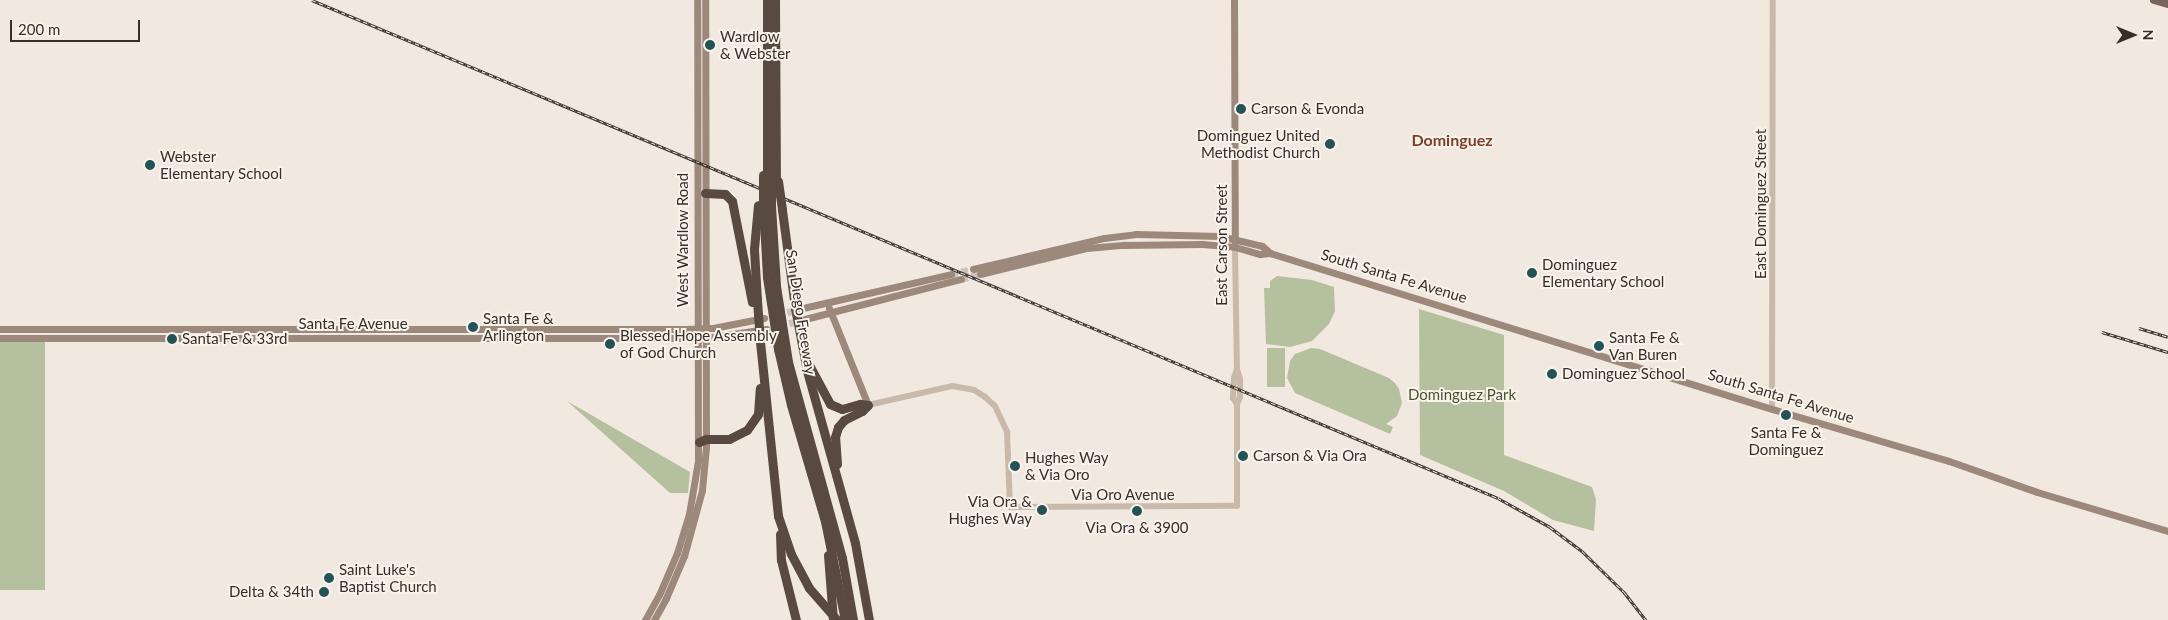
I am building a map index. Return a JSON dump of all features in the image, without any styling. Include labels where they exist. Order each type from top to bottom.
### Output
[{"type":"highway","name":"San Diego Freeway","points":[[762,0],[763,160],[769,178],[770,205],[767,277],[778,349],[791,405],[825,521],[845,620]]},
{"type":"highway","points":[[768,0],[769,178],[772,279],[785,362],[835,544],[852,620]]},
{"type":"highway","points":[[769,178],[776,161],[775,0]]},
{"type":"highway","points":[[705,193],[725,194],[732,201],[754,301],[763,330],[761,348],[781,526],[782,560],[796,620]]},
{"type":"highway","points":[[754,301],[754,249],[770,205]]},
{"type":"highway","points":[[770,205],[803,351],[855,543],[869,620]]},
{"type":"highway","name":"San Diego Freeway","points":[[770,205],[788,339],[799,387],[842,540],[857,620]]},
{"type":"highway","points":[[803,351],[830,404],[842,408],[860,404],[868,405]]},
{"type":"highway","points":[[702,440],[733,438],[743,434],[752,425],[759,407],[762,359]]},
{"type":"highway","points":[[838,482],[835,437],[838,427],[844,420],[862,411],[868,405]]},
{"type":"highway","points":[[825,521],[833,620]]},
{"type":"highway","points":[[781,526],[796,567],[809,588],[837,620]]},
{"type":"main road","name":"West Wardlow Road","points":[[654,620],[666,598],[684,556],[702,490],[698,338],[697,0]]},
{"type":"main road","name":"West Wardlow Road","points":[[645,620],[661,591],[677,553],[694,489],[702,440],[706,356],[705,0]]},
{"type":"main road","name":"East Carson Street","points":[[1234,0],[1235,247]]},
{"type":"main road","points":[[2154,0],[2168,4]]},
{"type":"main road","name":"South Santa Fe Avenue","points":[[973,269],[1080,243],[1126,235],[1201,234],[1235,238],[1262,246],[1270,253]]},
{"type":"main road","name":"South Santa Fe Avenue","points":[[980,274],[1099,247],[1174,244],[1235,247],[1260,254],[1270,253],[1772,409],[1949,461],[2037,492],[2168,531]]},
{"type":"main road","points":[[803,308],[951,274]]},
{"type":"main road","points":[[805,320],[961,278]]},
{"type":"main road","points":[[828,302],[868,405]]},
{"type":"main road","points":[[706,329],[764,318]]},
{"type":"main road","name":"Santa Fe Avenue","points":[[0,329],[706,329]]},
{"type":"main road","points":[[341,329],[341,338]]},
{"type":"main road","points":[[706,338],[763,330]]},
{"type":"main road","points":[[706,356],[714,343],[726,336]]},
{"type":"main road","name":"Santa Fe Avenue","points":[[0,338],[706,338]]},
{"type":"street","name":"East Dominguez Street","points":[[1772,409],[1773,0]]},
{"type":"street","name":"East Carson Street","points":[[1235,247],[1237,369],[1234,398],[1237,404],[1236,506]]},
{"type":"street","name":"Via Oro Avenue","points":[[868,405],[952,386],[974,390],[985,397],[995,406],[1007,432],[1010,507],[1236,506]]},
{"type":"green space","points":[[1277,276],[1312,280],[1334,287],[1335,311],[1329,324],[1312,341],[1290,347],[1266,344],[1264,288],[1270,288],[1270,281]]},
{"type":"green space","name":"Dominguez Park","points":[[1419,309],[1504,335],[1504,455],[1592,487],[1596,499],[1594,531],[1553,520],[1504,491],[1420,455]]},
{"type":"green space","points":[[0,340],[45,340],[45,590],[0,590]]},
{"type":"green space","points":[[1267,348],[1285,348],[1285,387],[1267,387]]},
{"type":"green space","points":[[1311,348],[1320,349],[1389,378],[1395,383],[1399,389],[1402,403],[1397,416],[1386,424],[1393,427],[1390,434],[1295,393],[1287,378],[1290,361],[1295,354]]},
{"type":"green space","points":[[567,401],[690,472],[688,493],[670,493]]},
{"type":"tunnel","points":[[951,274],[973,269]]},
{"type":"tunnel","points":[[961,279],[980,274]]},
{"type":"tunnel","points":[[777,315],[800,309]]},
{"type":"tunnel","points":[[779,326],[802,320]]},
{"type":"railway","points":[[312,0],[1498,498],[1550,527],[1582,551],[1624,592],[1646,620]]},
{"type":"railway","points":[[2139,328],[2168,337]]},
{"type":"railway","points":[[2102,332],[2168,352]]},
{"type":"place","name":"Wardlow & Webster","points":[[710,45]]},
{"type":"place","name":"Carson & Evonda","points":[[1241,109]]},
{"type":"place","name":"Dominguez United Methodist Church","points":[[1330,144]]},
{"type":"place","name":"Webster Elementary School","points":[[150,165]]},
{"type":"place","name":"Dominguez Elementary School","points":[[1532,273]]},
{"type":"place","name":"Santa Fe & Arlington","points":[[473,327]]},
{"type":"place","name":"Santa Fe & 33rd","points":[[172,339]]},
{"type":"place","name":"Blessed Hope Assembly of God Church","points":[[610,344]]},
{"type":"place","name":"Santa Fe & Van Buren","points":[[1599,346]]},
{"type":"place","name":"Dominguez School","points":[[1552,374]]},
{"type":"place","name":"Santa Fe & Dominguez","points":[[1786,415]]},
{"type":"place","name":"Carson & Via Ora","points":[[1243,456]]},
{"type":"place","name":"Hughes Way & Via Oro","points":[[1015,466]]},
{"type":"place","name":"Via Ora & Hughes Way","points":[[1042,510]]},
{"type":"place","name":"Via Ora & 3900","points":[[1137,511]]},
{"type":"place","name":"Saint Luke's Baptist Church","points":[[329,578]]},
{"type":"place","name":"Delta & 34th","points":[[324,592]]},
{"type":"district","name":"Dominguez","points":[[1452,140]]}]
